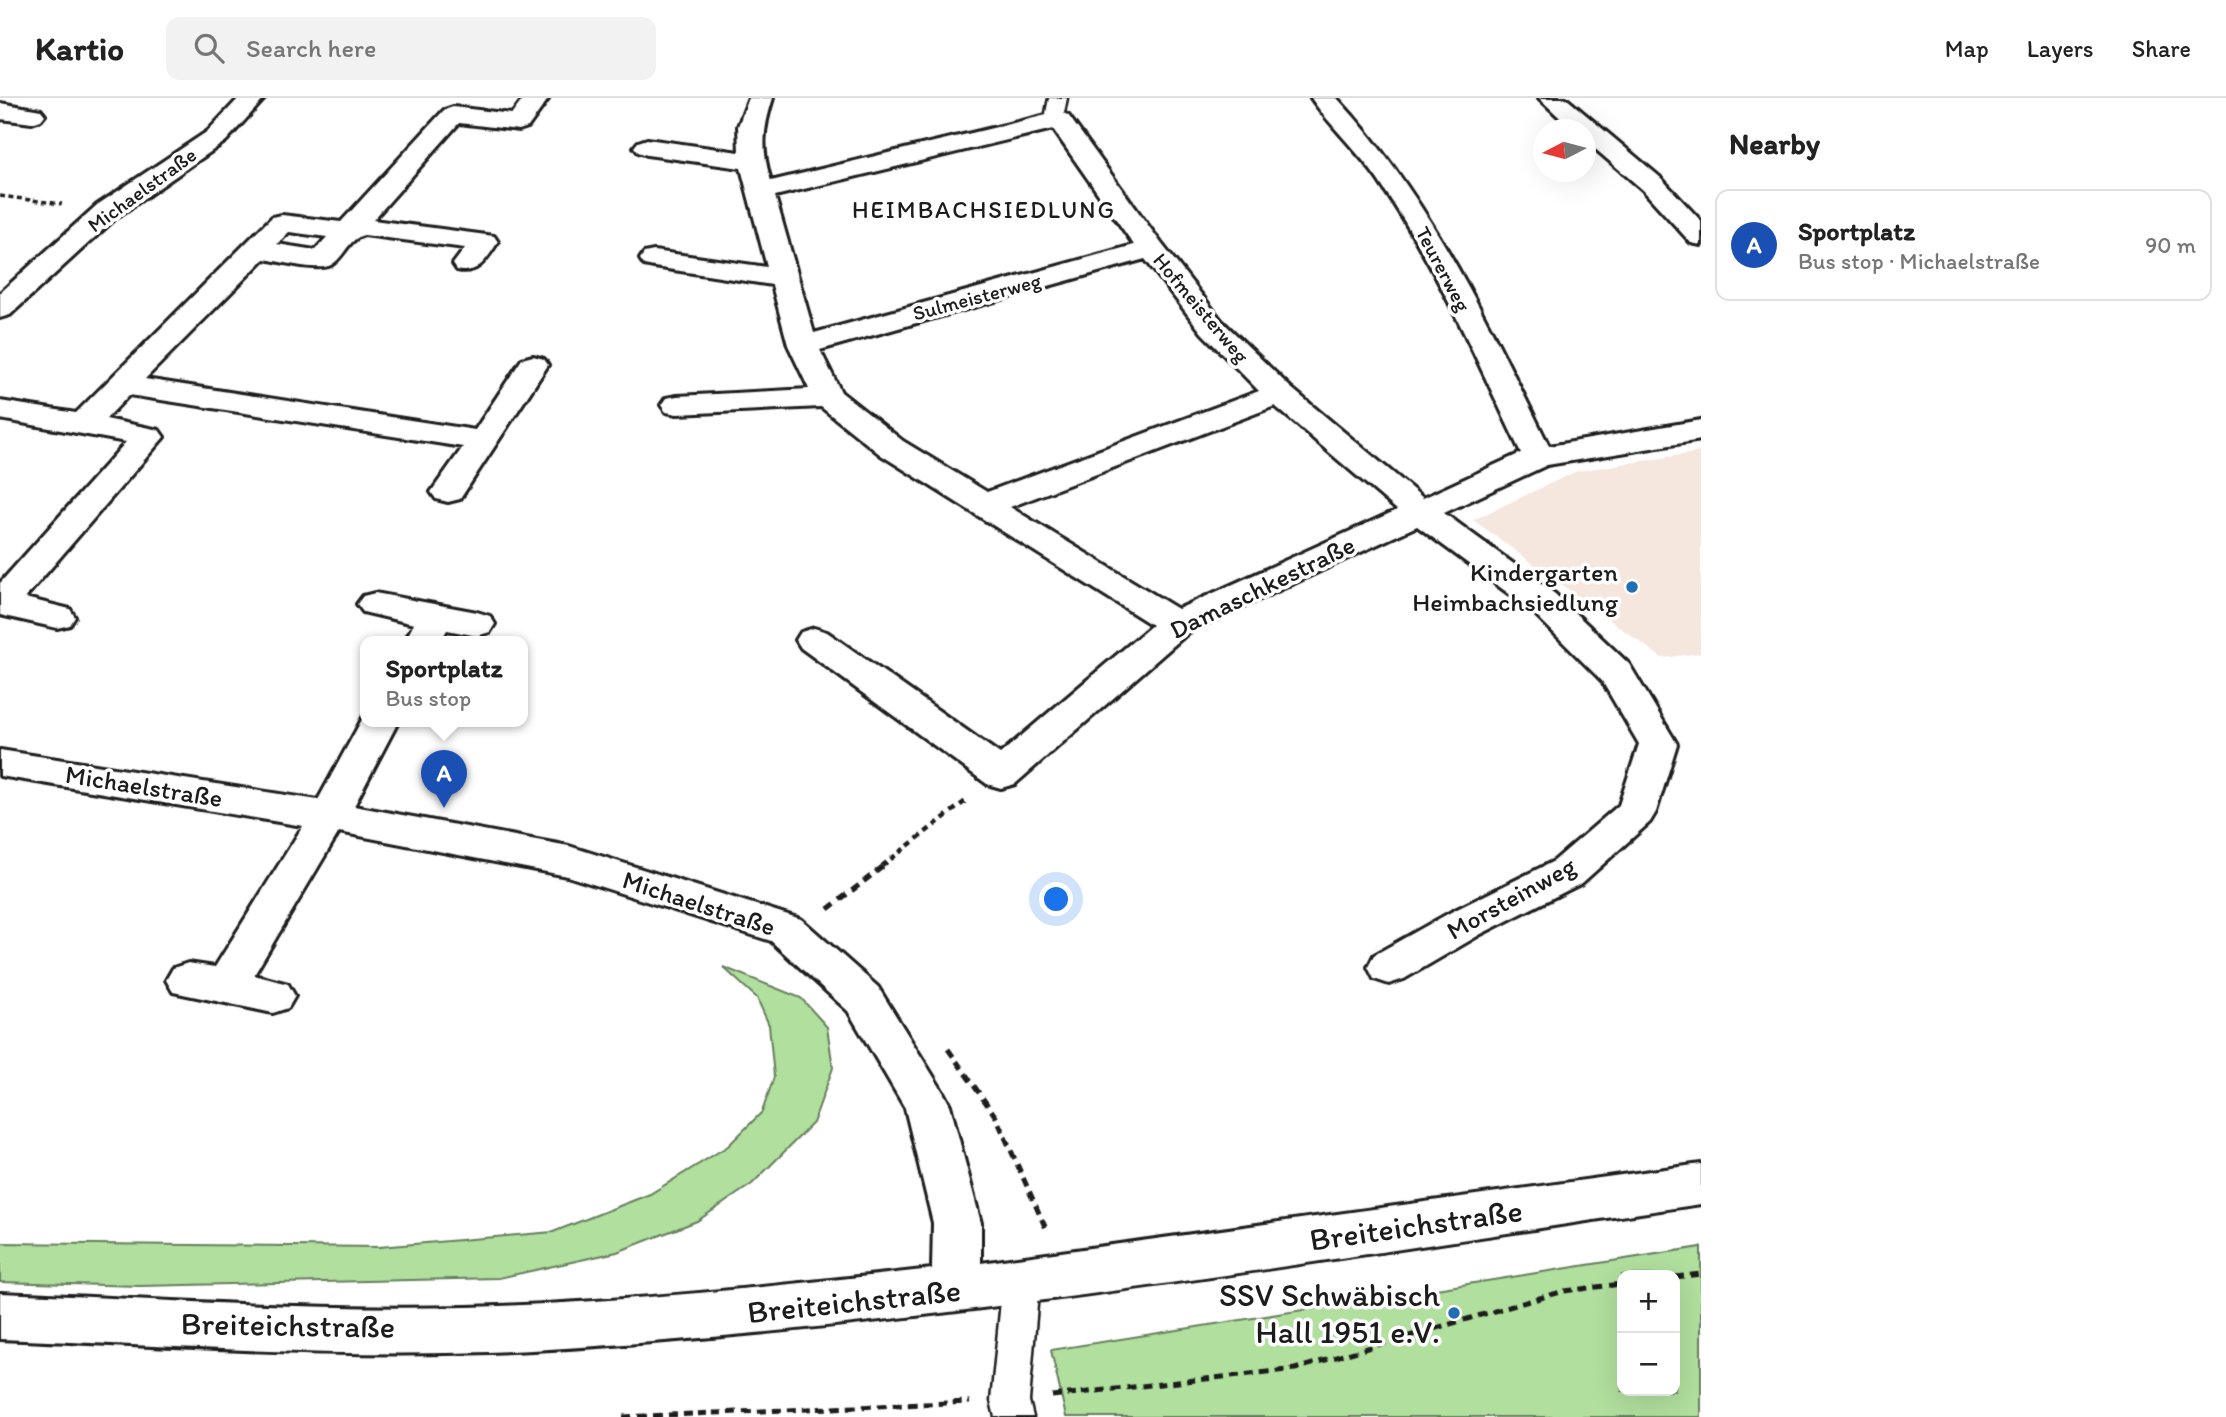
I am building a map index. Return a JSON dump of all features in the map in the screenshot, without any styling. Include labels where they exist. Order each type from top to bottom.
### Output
[{"type":"street","points":[[0,108],[10,98]]},
{"type":"street","name":"Michaelstraße","points":[[0,309],[107,211],[217,135],[253,98]]},
{"type":"street","points":[[83,424],[257,250],[322,259],[459,106],[519,122],[537,98]]},
{"type":"street","points":[[761,98],[751,126],[757,176],[803,345],[828,397],[892,448],[987,504],[1176,624]]},
{"type":"street","name":"Teurerweg","points":[[1323,98],[1349,123],[1423,229],[1539,457]]},
{"type":"street","points":[[1551,98],[1652,184],[1701,237]]},
{"type":"street","points":[[0,108],[32,115]]},
{"type":"street","points":[[647,147],[757,176],[1059,109]]},
{"type":"street","name":"Hofmeisterweg","points":[[1059,109],[1151,249],[1212,327],[1279,394],[1420,512]]},
{"type":"street","points":[[346,231],[364,227],[493,232],[467,264]]},
{"type":"street","name":"Sulmeisterweg","points":[[803,345],[1151,249]]},
{"type":"street","points":[[654,259],[783,278]]},
{"type":"street","points":[[448,492],[533,365]]},
{"type":"street","points":[[124,385],[484,441]]},
{"type":"street","points":[[987,504],[1279,394]]},
{"type":"street","points":[[57,617],[0,604],[186,395]]},
{"type":"street","points":[[677,405],[828,397]]},
{"type":"street","points":[[0,410],[148,437]]},
{"type":"street","name":"Damaschkestraße","points":[[1001,774],[1176,624],[1539,457],[1701,430]]},
{"type":"street","name":"Morsteinweg","points":[[1389,967],[1466,923],[1568,872],[1636,812],[1658,744],[1616,673],[1543,602],[1420,512]]},
{"type":"street","points":[[375,604],[429,629],[477,624]]},
{"type":"street","points":[[814,640],[1001,774]]},
{"type":"street","points":[[273,996],[207,983],[329,816],[376,727]]},
{"type":"street","name":"Michaelstraße","points":[[0,763],[329,816],[569,861],[786,930],[863,999],[926,1105],[957,1223],[957,1290]]},
{"type":"street","name":"Breiteichstraße","points":[[0,1316],[360,1329],[527,1328],[742,1314],[957,1290],[1701,1184]]},
{"type":"lane","points":[[1012,1409],[1021,1281]]},
{"type":"path","points":[[0,196],[107,211]]},
{"type":"path","points":[[786,930],[828,909],[1001,774]]},
{"type":"path","points":[[1680,1276],[1701,1274]]},
{"type":"path","points":[[623,1417],[1012,1409],[1294,1369],[1564,1290],[1617,1284]]},
{"type":"shaded area","name":"Kindergarten Heimbachsiedlung","points":[[1701,452],[1701,653],[1662,658],[1473,520],[1577,471]]},
{"type":"green space","points":[[723,967],[801,998],[827,1027],[833,1068],[813,1123],[752,1184],[697,1221],[617,1252],[499,1278],[140,1286],[0,1282],[0,1243],[379,1247],[553,1232],[650,1194],[728,1146],[762,1112],[774,1077],[769,1025],[757,998]]},
{"type":"green space","name":"SSV Schwäbisch Hall 1951 e.V.","points":[[1701,1247],[1701,1417],[1066,1417],[1051,1350]]},
{"type":"place","name":"Kindergarten Heimbachsiedlung","points":[[1632,587]]},
{"type":"place","name":"Sportplatz","points":[[444,808]]},
{"type":"place","name":"SSV Schwäbisch Hall 1951 e.V.","points":[[1454,1313]]},
{"type":"district","name":"HEIMBACHSIEDLUNG","points":[[984,210]]}]
